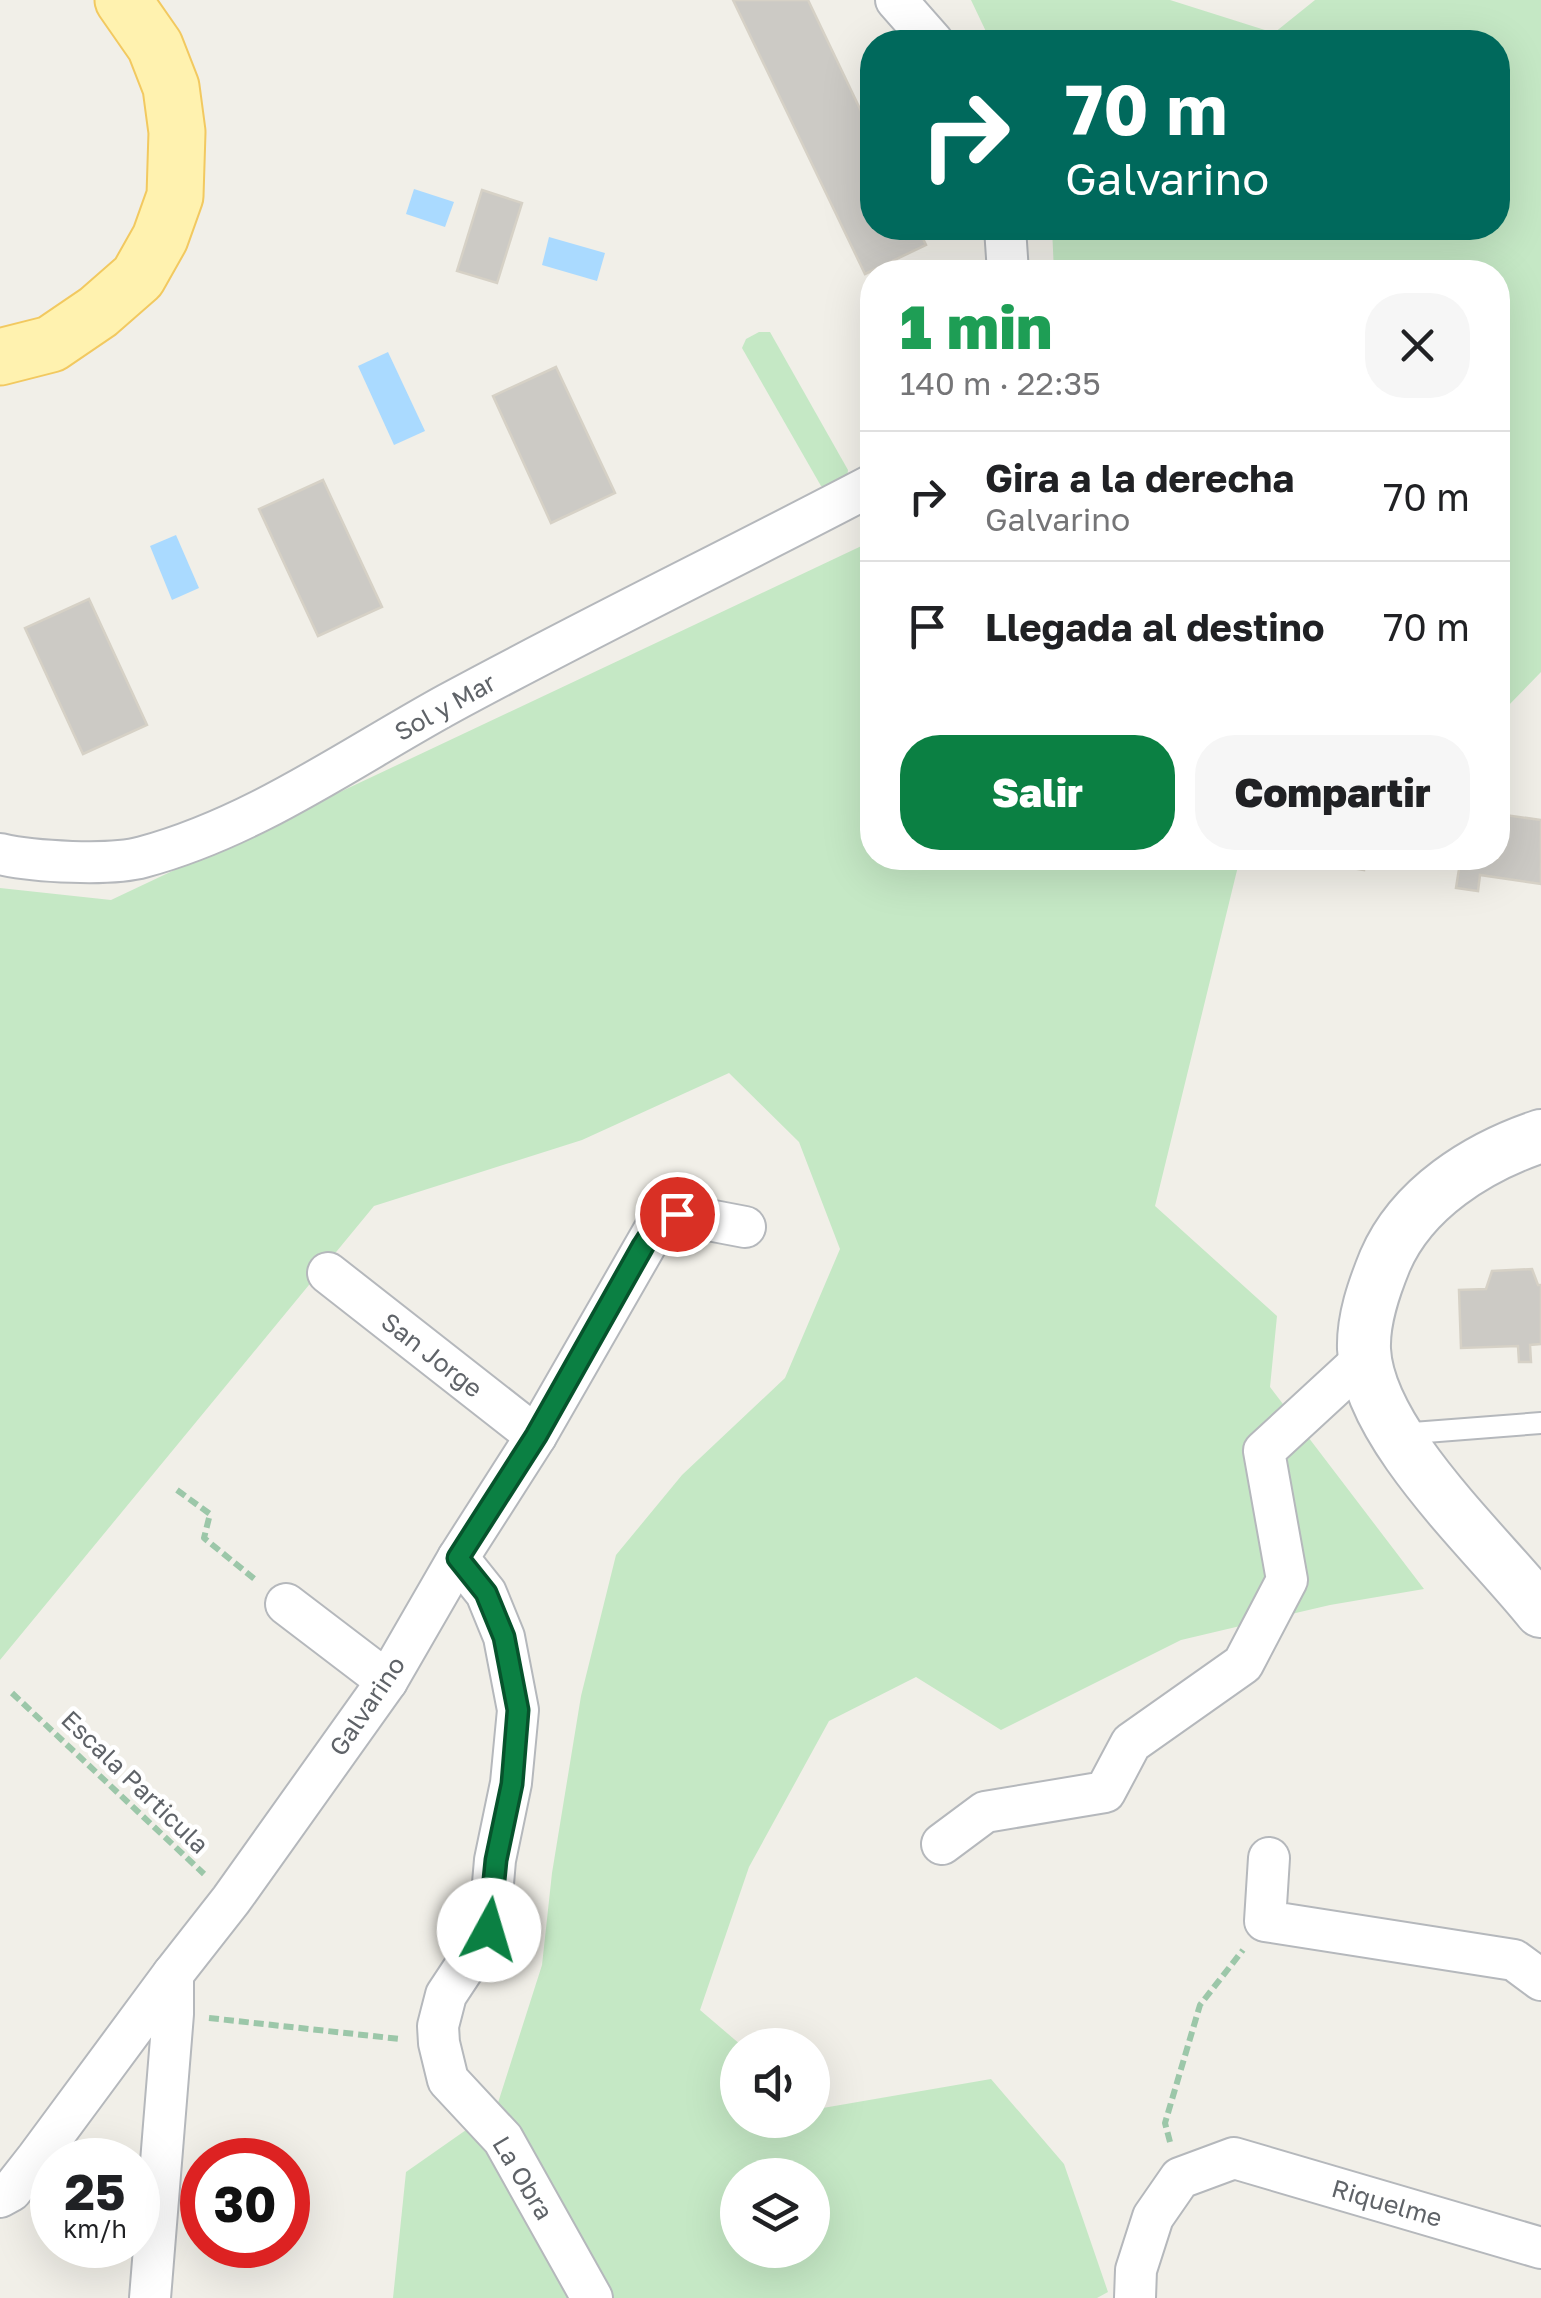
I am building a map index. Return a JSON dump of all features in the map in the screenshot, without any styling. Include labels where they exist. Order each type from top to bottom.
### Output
[{"type":"main road","points":[[0,357],[51,344],[98,312],[138,277],[160,238],[175,196],[177,132],[171,86],[155,46],[123,0]]},
{"type":"street","points":[[896,0],[922,30]]},
{"type":"street","name":"Sol y Mar","points":[[0,854],[73,862],[139,859],[205,838],[260,812],[446,705],[860,491]]},
{"type":"street","points":[[1541,1136],[1484,1159],[1434,1194],[1395,1238],[1371,1296],[1364,1348],[1372,1391],[1420,1470],[1541,1611]]},
{"type":"street","name":"Galvarino","points":[[4,2199],[231,1900],[388,1681],[660,1220],[677,1214],[746,1227]]},
{"type":"street","name":"San Jorge","points":[[328,1273],[536,1436]]},
{"type":"street","points":[[942,1844],[985,1812],[1104,1792],[1131,1743],[1242,1664],[1288,1580],[1264,1451],[1366,1358]]},
{"type":"street","points":[[438,2043],[446,1995],[489,1930],[496,1860],[512,1784],[518,1710],[504,1637],[486,1593],[458,1558]]},
{"type":"street","points":[[286,1604],[388,1681]]},
{"type":"street","points":[[1270,1858],[1266,1921],[1514,1960],[1541,1980]]},
{"type":"street","points":[[150,2298],[173,1974]]},
{"type":"street","name":"La Obra","points":[[438,2043],[448,2080],[503,2139],[592,2298]]},
{"type":"street","name":"Riquelme","points":[[1180,2178],[1234,2158],[1541,2248]]},
{"type":"street","points":[[1136,2298],[1136,2270],[1153,2217],[1180,2178]]},
{"type":"lane","points":[[1398,1434],[1541,1424]]},
{"type":"path","points":[[178,1490],[210,1514],[204,1538],[286,1604]]},
{"type":"path","name":"Escala Particula","points":[[12,1692],[231,1900]]},
{"type":"path","points":[[1180,2178],[1165,2123],[1200,2005],[1266,1921]]},
{"type":"path","points":[[173,2014],[438,2043]]},
{"type":"green space","points":[[971,0],[1170,0],[1265,30],[985,30]]},
{"type":"green space","points":[[1315,0],[1541,0],[1541,672],[1510,704],[1510,260],[1053,260],[1053,240],[1510,240],[1510,30],[1278,30]]},
{"type":"green space","points":[[759,332],[770,332],[848,470],[847,478],[828,488],[821,486],[742,348],[746,339]]},
{"type":"green space","points":[[860,547],[860,870],[1237,870],[1155,1206],[1277,1316],[1270,1387],[1424,1589],[1330,1605],[1181,1640],[1001,1730],[916,1677],[829,1721],[749,1867],[700,2010],[721,2028],[720,2138],[830,2138],[830,2107],[991,2079],[1064,2164],[1108,2292],[1097,2298],[393,2298],[406,2172],[496,2109],[542,1965],[552,1873],[581,1696],[616,1555],[682,1475],[785,1378],[840,1249],[799,1142],[729,1073],[582,1140],[374,1206],[0,1660],[0,888],[111,900]]},
{"type":"water","points":[[414,189],[454,202],[445,227],[406,214]]},
{"type":"water","points":[[549,237],[605,253],[597,281],[542,265]]},
{"type":"water","points":[[388,352],[425,431],[394,445],[358,366]]},
{"type":"water","points":[[176,535],[199,588],[172,600],[150,546]]},
{"type":"building","points":[[733,0],[808,0],[860,109],[860,240],[924,240],[926,245],[894,260],[860,260],[860,264]]},
{"type":"building","points":[[482,190],[522,203],[497,283],[457,271]]},
{"type":"building","points":[[556,367],[615,493],[551,523],[493,396]]},
{"type":"building","points":[[323,480],[382,607],[318,636],[259,509]]},
{"type":"building","points":[[89,599],[147,725],[83,754],[25,628]]},
{"type":"building","points":[[1510,816],[1541,820],[1541,884],[1480,875],[1478,891],[1456,888],[1459,870],[1510,870]]},
{"type":"building","points":[[1532,1269],[1541,1285],[1541,1344],[1530,1345],[1531,1362],[1519,1362],[1518,1346],[1461,1348],[1459,1290],[1486,1289],[1492,1271]]},
{"type":"route","points":[[489,1930],[496,1860],[512,1784],[518,1710],[504,1637],[486,1593],[458,1558],[536,1436],[643,1246],[660,1220],[677,1214]]}]
